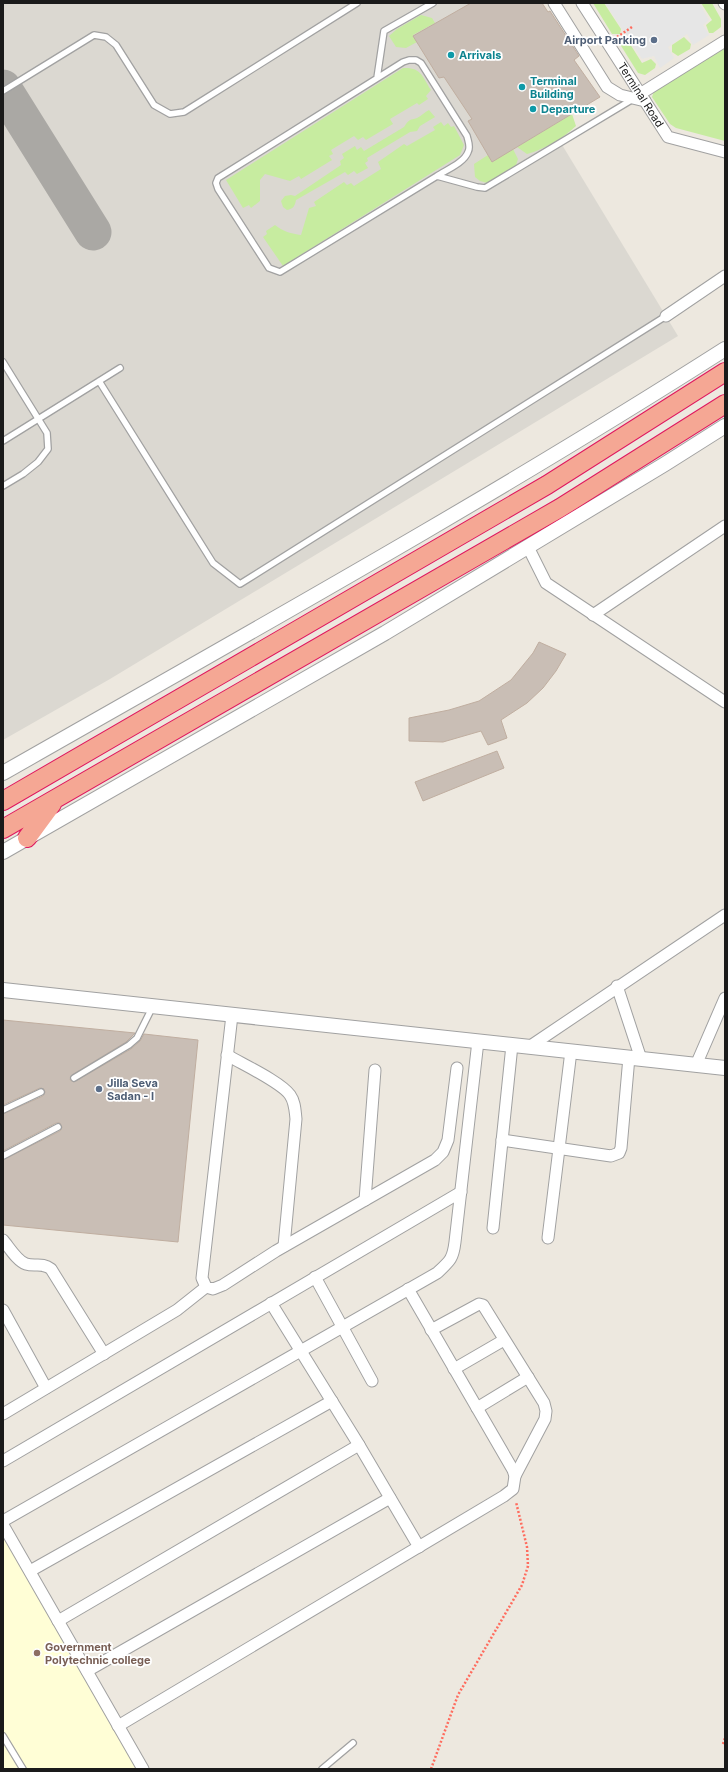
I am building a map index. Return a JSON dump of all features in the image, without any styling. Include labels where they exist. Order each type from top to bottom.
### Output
[{"type":"highway","points":[[3,801],[547,485],[725,372]]},
{"type":"highway","points":[[3,829],[560,508],[725,404]]},
{"type":"highway","points":[[27,838],[56,799]]},
{"type":"street","points":[[554,3],[607,87],[620,95],[640,98],[725,41]]},
{"type":"street","name":"Terminal Road","points":[[582,3],[640,98],[668,137],[725,152]]},
{"type":"street","points":[[666,316],[725,276]]},
{"type":"street","points":[[3,774],[460,512],[725,349]]},
{"type":"street","points":[[3,852],[384,633],[528,547],[725,426]]},
{"type":"street","points":[[593,614],[725,526]]},
{"type":"street","points":[[528,547],[546,583],[725,702]]},
{"type":"street","points":[[529,1046],[725,915]]},
{"type":"street","points":[[502,1140],[611,1156],[619,1153],[635,1058],[617,986]]},
{"type":"street","points":[[3,990],[725,1068]]},
{"type":"street","points":[[696,1065],[724,1000]]},
{"type":"street","points":[[206,1287],[202,1278],[232,1014]]},
{"type":"street","points":[[3,1521],[437,1273],[453,1256],[478,1041]]},
{"type":"street","points":[[492,1228],[512,1045]]},
{"type":"street","points":[[548,1238],[570,1051]]},
{"type":"street","points":[[227,1055],[278,1085],[289,1094],[295,1106],[296,1119],[284,1246]]},
{"type":"street","points":[[206,1287],[213,1289],[223,1285],[284,1246],[435,1160],[443,1152],[448,1140],[456,1068]]},
{"type":"street","points":[[365,1200],[375,1070]]},
{"type":"street","points":[[3,1461],[461,1192]]},
{"type":"street","points":[[3,1240],[22,1261],[32,1264],[42,1264],[51,1269],[104,1354]]},
{"type":"street","points":[[315,1277],[372,1381]]},
{"type":"street","points":[[3,1414],[177,1310],[206,1287]]},
{"type":"street","points":[[408,1289],[515,1476]]},
{"type":"street","points":[[271,1303],[360,1445],[418,1547]]},
{"type":"street","points":[[118,1726],[504,1496],[513,1489],[515,1476],[545,1419],[546,1411],[544,1403],[481,1304],[431,1330]]},
{"type":"street","points":[[3,1310],[46,1388]]},
{"type":"street","points":[[454,1369],[504,1340]]},
{"type":"street","points":[[477,1408],[528,1377]]},
{"type":"street","points":[[30,1571],[332,1401]]},
{"type":"street","points":[[58,1620],[360,1445]]},
{"type":"street","points":[[87,1671],[390,1498]]},
{"type":"street","points":[[3,1525],[143,1769]]},
{"type":"lane","points":[[3,91],[94,35],[106,37],[116,45],[154,105],[170,114],[184,112],[358,3]]},
{"type":"lane","points":[[377,78],[384,31],[433,3]]},
{"type":"lane","points":[[416,60],[421,63],[467,136],[469,146],[468,153],[460,161],[437,176],[280,272],[269,268],[218,189],[216,183],[218,178],[403,62],[416,60]]},
{"type":"lane","points":[[437,176],[485,188],[640,98]]},
{"type":"lane","points":[[99,381],[212,563],[240,584],[666,316]]},
{"type":"lane","points":[[3,362],[47,432],[48,449],[38,462],[23,474],[3,486]]},
{"type":"lane","points":[[3,441],[120,368]]},
{"type":"lane","points":[[74,1078],[138,1038],[153,1006]]},
{"type":"lane","points":[[3,1110],[41,1092]]},
{"type":"lane","points":[[3,1156],[58,1127]]},
{"type":"lane","points":[[3,1736],[23,1769]]},
{"type":"lane","points":[[322,1769],[353,1743]]},
{"type":"path","points":[[431,1769],[458,1695],[522,1585],[528,1566],[528,1548],[513,1489]]},
{"type":"path","points":[[723,1744],[725,1738]]},
{"type":"shaded area","points":[[3,3],[476,3],[678,336],[110,679],[3,740]]},
{"type":"shaded area","name":"Airport Parking","points":[[605,3],[699,3],[709,20],[703,25],[709,35],[693,45],[687,34],[668,47],[674,58],[660,68],[654,56],[642,59]]},
{"type":"shaded area","name":"Government Polytechnic college","points":[[3,1536],[137,1769],[3,1769]]},
{"type":"green space","points":[[593,3],[604,3],[621,29],[620,34],[612,34]]},
{"type":"green space","points":[[701,3],[712,3],[721,19],[721,27],[713,33],[709,33],[706,25],[712,20]]},
{"type":"green space","points":[[421,15],[432,18],[435,23],[413,35],[417,42],[406,48],[396,47],[389,36],[397,29]]},
{"type":"green space","points":[[622,36],[625,36],[642,63],[651,59],[656,64],[655,68],[645,75],[638,73],[618,41]]},
{"type":"green space","points":[[684,37],[691,44],[690,49],[678,56],[672,52],[672,45]]},
{"type":"green space","points":[[725,48],[725,141],[676,128],[670,124],[652,97],[654,91]]},
{"type":"green space","points":[[403,68],[414,69],[420,73],[431,90],[426,96],[428,99],[419,105],[417,103],[390,119],[393,124],[366,140],[363,137],[358,140],[354,136],[331,150],[333,154],[329,156],[332,160],[301,179],[299,176],[290,181],[265,174],[260,180],[260,201],[251,208],[249,205],[243,208],[226,180]]},
{"type":"green space","points":[[429,110],[435,117],[420,126],[417,131],[410,132],[367,158],[368,161],[365,163],[368,168],[357,174],[354,171],[348,175],[345,172],[296,200],[291,209],[287,210],[283,207],[281,201],[285,196],[295,196],[341,165],[340,161],[344,158],[342,154],[355,146],[357,150],[361,147],[364,151],[404,127],[410,120],[417,118]]},
{"type":"green space","points":[[572,114],[576,126],[553,143],[527,154],[517,147]]},
{"type":"green space","points":[[441,122],[444,126],[448,123],[451,127],[454,126],[464,145],[460,155],[283,266],[263,237],[267,234],[266,231],[275,225],[287,232],[301,235],[309,208],[316,206],[314,202],[344,182],[347,185],[351,183],[354,186],[381,169],[378,162],[404,144],[407,146],[435,130],[433,127]]},
{"type":"green space","points":[[513,149],[518,159],[516,165],[487,183],[480,181],[475,177],[474,164],[488,155],[492,162]]},
{"type":"building","name":"Terminal Building","points":[[471,3],[542,3],[548,12],[550,11],[579,56],[574,60],[600,97],[492,162],[468,121],[472,119],[444,77],[439,78],[413,36]]},
{"type":"building","points":[[539,642],[566,654],[556,671],[543,688],[527,703],[501,720],[507,738],[488,745],[481,731],[443,742],[409,741],[409,718],[449,710],[479,701],[511,680],[533,653]]},
{"type":"building","points":[[497,751],[504,768],[423,801],[415,782]]},
{"type":"building","name":"Jilla Seva Sadan - I","points":[[3,1020],[135,1033],[126,1042],[72,1075],[70,1080],[74,1082],[131,1049],[140,1041],[144,1034],[198,1040],[178,1242],[3,1225],[3,1160],[60,1131],[62,1127],[60,1123],[56,1123],[3,1151],[3,1114],[43,1096],[45,1092],[44,1089],[40,1088],[3,1105]]},
{"type":"taxiway","points":[[3,88],[93,232]]},
{"type":"place","name":"Airport Parking","points":[[654,40]]},
{"type":"place","name":"Arrivals","points":[[451,55]]},
{"type":"place","name":"Terminal Building","points":[[522,87]]},
{"type":"place","name":"Departure","points":[[533,109]]},
{"type":"place","name":"Jilla Seva Sadan - I","points":[[99,1089]]},
{"type":"place","name":"Government Polytechnic college","points":[[37,1653]]}]
